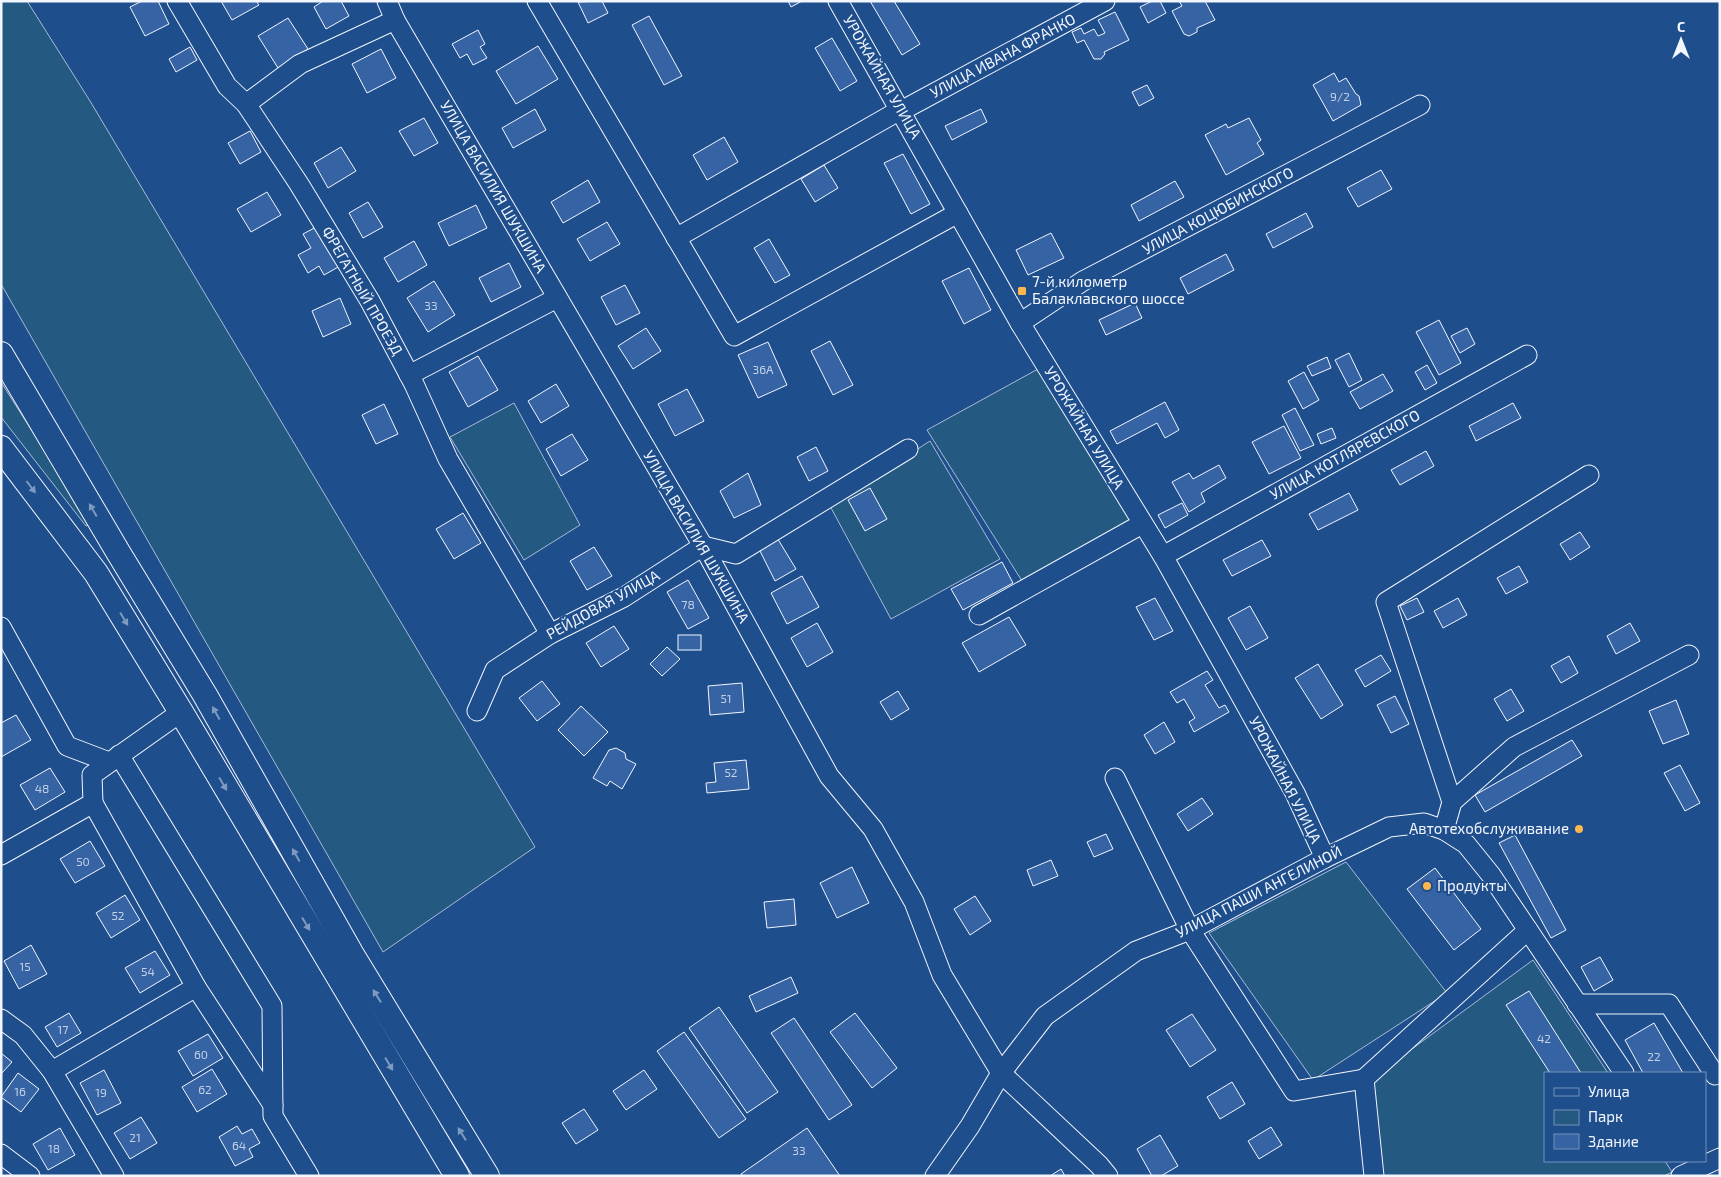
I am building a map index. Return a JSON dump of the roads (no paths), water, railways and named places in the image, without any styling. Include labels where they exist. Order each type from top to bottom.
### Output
[{"type":"main road","points":[[1,354],[205,695],[351,953],[488,1176]]},
{"type":"main road","points":[[1,448],[96,573],[181,712],[457,1176]]},
{"type":"street","name":"ФРЕГАТНЫЙ ПРОЕЗД","points":[[177,1],[227,86],[246,104],[299,184],[370,301],[409,376],[448,459],[550,634]]},
{"type":"street","name":"УЛИЦА ВАСИЛИЯ ШУКШИНА","points":[[387,1],[395,20],[703,546],[829,776],[872,829],[886,853],[914,902],[942,975],[1001,1073],[1100,1165],[1108,1176]]},
{"type":"street","points":[[537,1],[734,336],[958,213]]},
{"type":"street","name":"УРОЖАЙНАЯ УЛИЦА","points":[[838,1],[1020,323],[1163,556],[1295,793],[1324,858]]},
{"type":"street","name":"УЛИЦА ИВАНА ФРАНКО","points":[[676,238],[901,110],[1105,1]]},
{"type":"street","points":[[246,104],[300,64],[395,20]]},
{"type":"street","name":"УЛИЦА КОЦЮБИНСКОГО","points":[[1020,323],[1084,281],[1420,105]]},
{"type":"street","points":[[409,376],[558,298]]},
{"type":"street","name":"УЛИЦА КОТЛЯРЕВСКОГО","points":[[1163,556],[1527,354]]},
{"type":"street","points":[[703,546],[736,554],[908,449]]},
{"type":"street","points":[[1452,802],[1386,602],[1589,475]]},
{"type":"street","points":[[979,615],[1142,524]]},
{"type":"street","name":"РЕЙДОВАЯ УЛИЦА","points":[[477,711],[495,670],[550,634],[624,597],[703,546]]},
{"type":"street","points":[[1,627],[67,746],[114,758],[272,1006],[273,1116],[309,1176]]},
{"type":"street","points":[[1444,830],[1452,802],[1514,747],[1689,655]]},
{"type":"street","points":[[181,712],[92,775],[93,803],[196,987],[273,1105]]},
{"type":"street","points":[[1115,778],[1190,930],[1294,1091],[1364,1079],[1528,930]]},
{"type":"street","points":[[1,855],[93,803]]},
{"type":"street","name":"УЛИЦА ПАШИ АНГЕЛИНОЙ","points":[[935,1176],[970,1126],[1001,1073],[1044,1016],[1136,951],[1190,930],[1324,858],[1389,827],[1424,823],[1444,830],[1466,844],[1491,875],[1623,1072]]},
{"type":"street","points":[[52,1071],[196,987]]},
{"type":"street","points":[[1577,1004],[1669,1004],[1715,1076]]},
{"type":"street","points":[[1,1019],[23,1035],[52,1071],[114,1176]]},
{"type":"street","points":[[1364,1079],[1374,1176]]},
{"type":"street","points":[[1,1154],[30,1176]]},
{"type":"street","points":[[1686,1171],[1720,1158]]},
{"type":"place","name":"7-й километр Балаклавского шоссе","points":[[1022,291]]},
{"type":"place","name":"Автотехобслуживание","points":[[1579,829]]},
{"type":"place","name":"Продукты","points":[[1427,886]]}]
